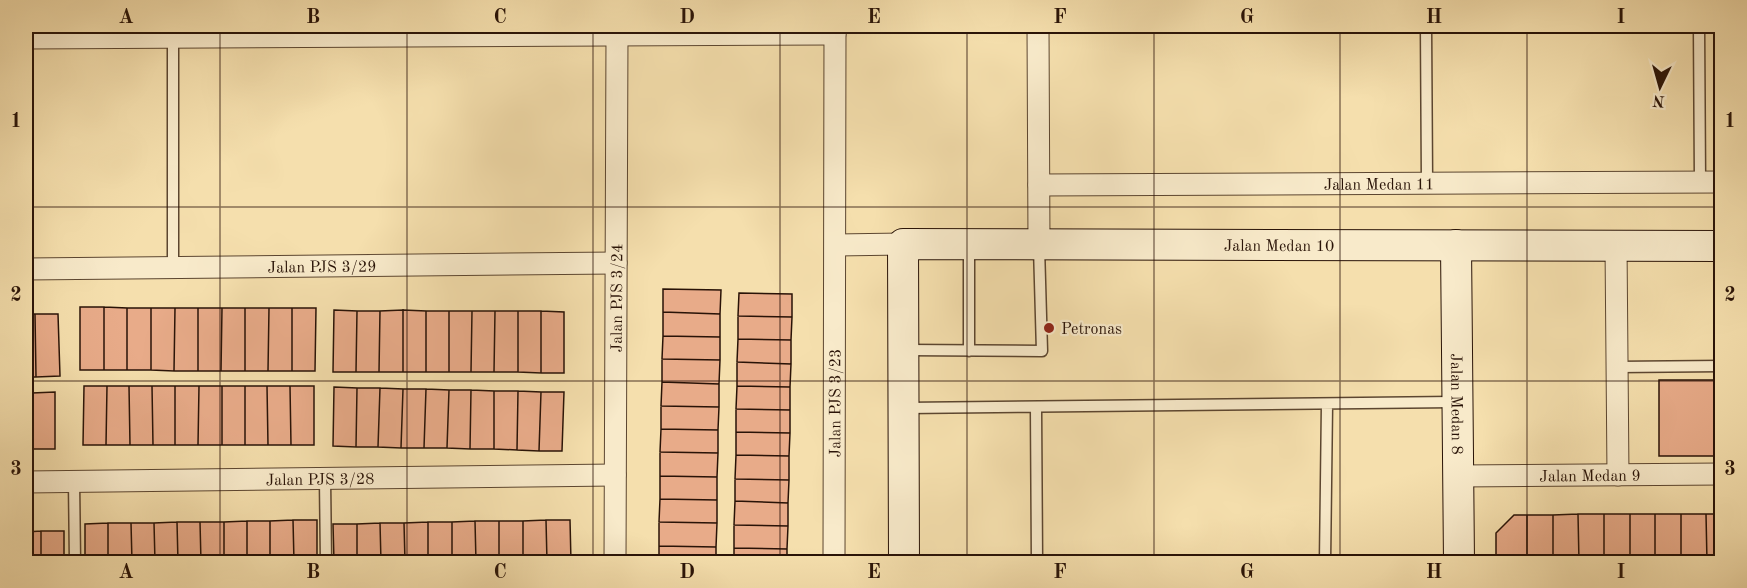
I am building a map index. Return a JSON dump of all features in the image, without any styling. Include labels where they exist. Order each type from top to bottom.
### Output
[{"type":"main road","name":"Jalan Medan 10","points":[[903,244],[1722,246]]},
{"type":"main road","points":[[903,244],[904,562]]},
{"type":"main road","name":"Jalan Medan 8","points":[[1456,245],[1459,562]]},
{"type":"street","points":[[1038,26],[1039,244]]},
{"type":"street","points":[[26,38],[173,31],[617,35],[836,30]]},
{"type":"street","name":"Jalan PJS 3/23","points":[[834,562],[836,30]]},
{"type":"street","name":"Jalan PJS 3/24","points":[[615,562],[617,35]]},
{"type":"street","name":"Jalan Medan 11","points":[[1039,185],[1722,182]]},
{"type":"street","name":"Jalan Medan 10","points":[[836,245],[903,244]]},
{"type":"street","points":[[1616,245],[1618,475]]},
{"type":"street","name":"Jalan PJS 3/29","points":[[26,269],[616,263]]},
{"type":"street","name":"Jalan Medan 9","points":[[1458,476],[1722,474]]},
{"type":"street","name":"Jalan PJS 3/28","points":[[26,482],[615,475]]},
{"type":"lane","points":[[1426,26],[1427,183]]},
{"type":"lane","points":[[1699,26],[1700,182]]},
{"type":"lane","points":[[173,31],[173,268]]},
{"type":"lane","points":[[969,243],[969,351]]},
{"type":"lane","points":[[903,350],[1042,351],[1039,244]]},
{"type":"lane","points":[[1617,366],[1722,366]]},
{"type":"lane","points":[[903,408],[1458,402]]},
{"type":"lane","points":[[1325,562],[1327,404]]},
{"type":"lane","points":[[1036,408],[1037,562]]},
{"type":"lane","points":[[325,479],[326,562]]},
{"type":"lane","points":[[74,481],[75,562]]},
{"type":"building","points":[[663,289],[721,290],[720,314],[663,312]]},
{"type":"building","points":[[739,293],[792,294],[792,317],[738,316]]},
{"type":"building","points":[[80,307],[104,307],[104,370],[80,370]]},
{"type":"building","points":[[104,307],[127,308],[127,370],[104,370]]},
{"type":"building","points":[[127,308],[151,308],[151,370],[127,370]]},
{"type":"building","points":[[151,308],[175,308],[174,371],[151,370]]},
{"type":"building","points":[[175,308],[198,308],[198,371],[174,371]]},
{"type":"building","points":[[198,308],[222,308],[221,371],[198,371]]},
{"type":"building","points":[[222,308],[245,308],[245,371],[221,371]]},
{"type":"building","points":[[245,308],[269,308],[268,371],[245,371]]},
{"type":"building","points":[[269,308],[292,308],[292,371],[268,371]]},
{"type":"building","points":[[292,308],[316,308],[315,371],[292,371]]},
{"type":"building","points":[[334,310],[357,311],[356,372],[333,372]]},
{"type":"building","points":[[403,310],[403,372],[379,372],[380,311]]},
{"type":"building","points":[[403,310],[426,311],[426,372],[403,372]]},
{"type":"building","points":[[357,311],[380,311],[379,372],[356,372]]},
{"type":"building","points":[[426,311],[449,311],[449,372],[426,372]]},
{"type":"building","points":[[449,311],[472,311],[471,372],[449,372]]},
{"type":"building","points":[[472,311],[495,311],[494,372],[471,372]]},
{"type":"building","points":[[495,311],[518,311],[518,372],[494,372]]},
{"type":"building","points":[[518,311],[541,311],[541,373],[518,372]]},
{"type":"building","points":[[541,311],[564,312],[564,373],[541,373]]},
{"type":"building","points":[[663,312],[720,314],[720,337],[663,336]]},
{"type":"building","points":[[26,314],[35,314],[36,377],[26,377]]},
{"type":"building","points":[[35,314],[58,314],[60,376],[36,377]]},
{"type":"building","points":[[738,316],[792,317],[791,340],[738,339]]},
{"type":"building","points":[[663,336],[720,337],[720,360],[662,359]]},
{"type":"building","points":[[738,339],[791,340],[791,364],[737,362]]},
{"type":"building","points":[[662,359],[720,360],[719,384],[662,382]]},
{"type":"building","points":[[737,362],[791,364],[790,387],[737,386]]},
{"type":"building","points":[[1659,380],[1722,380],[1722,456],[1659,456]]},
{"type":"building","points":[[662,382],[719,384],[719,407],[661,406]]},
{"type":"building","points":[[84,386],[107,386],[106,445],[83,445]]},
{"type":"building","points":[[107,386],[129,386],[130,445],[106,445]]},
{"type":"building","points":[[129,386],[152,386],[153,445],[130,445]]},
{"type":"building","points":[[152,386],[175,386],[175,445],[153,445]]},
{"type":"building","points":[[175,386],[199,386],[198,445],[175,445]]},
{"type":"building","points":[[199,386],[222,386],[222,445],[198,445]]},
{"type":"building","points":[[222,386],[245,386],[245,445],[222,445]]},
{"type":"building","points":[[245,386],[267,386],[268,445],[245,445]]},
{"type":"building","points":[[267,386],[290,386],[291,445],[268,445]]},
{"type":"building","points":[[290,386],[314,386],[314,445],[291,445]]},
{"type":"building","points":[[737,386],[790,387],[790,410],[736,409]]},
{"type":"building","points":[[334,387],[357,388],[356,447],[333,446]]},
{"type":"building","points":[[357,388],[380,388],[378,447],[356,447]]},
{"type":"building","points":[[380,388],[403,389],[401,448],[378,447]]},
{"type":"building","points":[[403,389],[426,389],[424,448],[401,448]]},
{"type":"building","points":[[426,389],[449,390],[447,448],[424,448]]},
{"type":"building","points":[[449,390],[471,390],[470,449],[447,448]]},
{"type":"building","points":[[471,390],[494,391],[494,449],[470,449]]},
{"type":"building","points":[[494,391],[518,391],[517,450],[494,449]]},
{"type":"building","points":[[518,391],[541,392],[539,451],[517,450]]},
{"type":"building","points":[[55,392],[55,449],[33,449],[32,393]]},
{"type":"building","points":[[541,392],[564,392],[562,451],[539,451]]},
{"type":"building","points":[[26,393],[32,393],[33,449],[26,449]]},
{"type":"building","points":[[661,406],[719,407],[718,430],[661,429]]},
{"type":"building","points":[[736,409],[790,410],[790,433],[736,432]]},
{"type":"building","points":[[661,429],[718,430],[718,453],[660,452]]},
{"type":"building","points":[[736,432],[790,433],[789,456],[736,455]]},
{"type":"building","points":[[660,452],[718,453],[717,477],[660,476]]},
{"type":"building","points":[[736,455],[789,456],[789,480],[735,479]]},
{"type":"building","points":[[660,476],[717,477],[717,500],[660,499]]},
{"type":"building","points":[[735,479],[789,480],[788,503],[735,501]]},
{"type":"building","points":[[660,499],[717,500],[717,523],[659,522]]},
{"type":"building","points":[[735,501],[788,503],[788,526],[734,525]]},
{"type":"building","points":[[1578,514],[1579,562],[1553,562],[1553,515]]},
{"type":"building","points":[[1578,514],[1604,514],[1604,562],[1579,562]]},
{"type":"building","points":[[1604,514],[1630,514],[1630,562],[1604,562]]},
{"type":"building","points":[[1630,514],[1655,514],[1655,562],[1630,562]]},
{"type":"building","points":[[1655,514],[1681,514],[1681,562],[1655,562]]},
{"type":"building","points":[[1681,514],[1706,514],[1707,562],[1681,562]]},
{"type":"building","points":[[1706,514],[1722,514],[1722,562],[1707,562]]},
{"type":"building","points":[[1514,515],[1527,515],[1527,562],[1496,562],[1496,533]]},
{"type":"building","points":[[1527,515],[1553,515],[1553,562],[1527,562]]},
{"type":"building","points":[[293,520],[294,562],[270,562],[270,521]]},
{"type":"building","points":[[293,520],[317,520],[317,562],[294,562]]},
{"type":"building","points":[[546,520],[547,562],[523,562],[523,521]]},
{"type":"building","points":[[546,520],[570,520],[571,562],[547,562]]},
{"type":"building","points":[[247,521],[247,562],[224,562],[224,522]]},
{"type":"building","points":[[247,521],[270,521],[270,562],[247,562]]},
{"type":"building","points":[[475,521],[476,562],[452,562],[452,522]]},
{"type":"building","points":[[475,521],[499,521],[499,562],[476,562]]},
{"type":"building","points":[[499,521],[523,521],[523,562],[499,562]]},
{"type":"building","points":[[177,522],[178,562],[155,562],[154,523]]},
{"type":"building","points":[[177,522],[200,522],[201,562],[178,562]]},
{"type":"building","points":[[200,522],[224,522],[224,562],[201,562]]},
{"type":"building","points":[[428,522],[428,562],[405,562],[404,523]]},
{"type":"building","points":[[428,522],[452,522],[452,562],[428,562]]},
{"type":"building","points":[[659,522],[717,523],[716,547],[659,546]]},
{"type":"building","points":[[108,523],[108,562],[85,562],[85,524]]},
{"type":"building","points":[[108,523],[131,523],[132,562],[108,562]]},
{"type":"building","points":[[131,523],[154,523],[155,562],[132,562]]},
{"type":"building","points":[[380,523],[381,562],[357,562],[357,524]]},
{"type":"building","points":[[380,523],[404,523],[405,562],[381,562]]},
{"type":"building","points":[[333,524],[357,524],[357,562],[334,562]]},
{"type":"building","points":[[734,525],[788,526],[787,549],[734,548]]},
{"type":"building","points":[[41,531],[41,562],[26,562],[26,532]]},
{"type":"building","points":[[41,531],[64,531],[64,562],[41,562]]},
{"type":"building","points":[[659,546],[716,547],[716,562],[659,562]]},
{"type":"building","points":[[734,548],[787,549],[787,562],[734,562]]},
{"type":"place","name":"Petronas","points":[[1049,328]]}]
